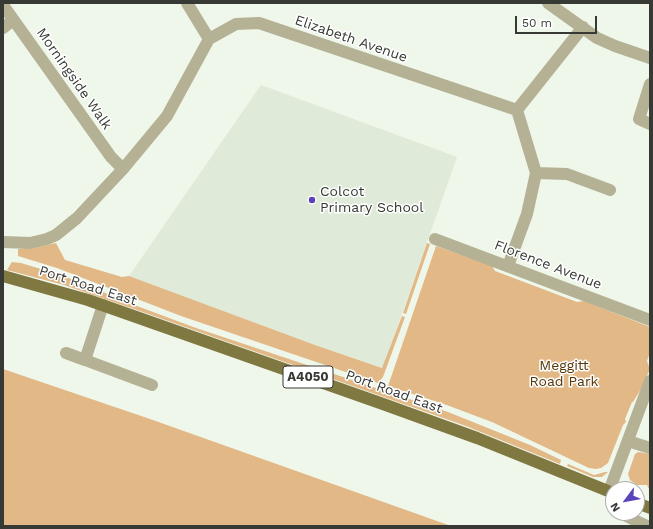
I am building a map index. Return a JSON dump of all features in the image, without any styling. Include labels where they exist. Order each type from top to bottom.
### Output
[{"type":"main road","name":"Port Road East","points":[[3,276],[53,289],[437,423],[496,445],[605,490]]},
{"type":"street","points":[[187,3],[209,40]]},
{"type":"street","points":[[548,3],[603,40],[650,58]]},
{"type":"street","name":"Morningside Walk","points":[[3,6],[111,157],[123,169]]},
{"type":"street","points":[[3,28],[13,20]]},
{"type":"street","name":"Elizabeth Avenue","points":[[56,235],[77,218],[123,169],[166,116],[209,40],[236,24],[259,24],[517,110]]},
{"type":"street","points":[[508,266],[527,214],[536,173],[517,110],[583,27]]},
{"type":"street","points":[[650,84],[639,119],[650,124]]},
{"type":"street","points":[[536,173],[567,174],[610,190]]},
{"type":"street","name":"Port Road East","points":[[3,242],[34,242],[56,235]]},
{"type":"street","name":"Florence Avenue","points":[[436,238],[650,320]]},
{"type":"street","points":[[85,360],[103,306]]},
{"type":"street","points":[[66,352],[85,360],[147,380]]},
{"type":"street","points":[[615,481],[650,381]]},
{"type":"street","points":[[628,440],[650,448]]},
{"type":"street","points":[[636,521],[647,526]]},
{"type":"shaded area","name":"Colcot Primary School","points":[[261,85],[457,157],[383,368],[315,345],[129,276]]},
{"type":"green space","points":[[56,243],[65,260],[122,277],[129,276],[315,345],[382,368],[402,316],[405,317],[383,377],[378,383],[181,316],[57,268],[18,256],[18,249],[34,248]]},
{"type":"green space","points":[[427,243],[430,244],[406,314],[403,313]]},
{"type":"green space","name":"Meggitt Road Park","points":[[436,246],[492,266],[495,271],[577,302],[584,301],[650,327],[650,352],[647,361],[650,369],[641,389],[632,402],[625,419],[626,422],[623,425],[608,463],[601,468],[589,468],[492,422],[444,404],[388,386]]},
{"type":"green space","points":[[12,262],[21,263],[64,276],[196,328],[448,412],[530,445],[561,460],[560,464],[466,426],[140,311],[64,285],[7,270]]},
{"type":"green space","points":[[3,369],[150,419],[451,526],[3,526]]},
{"type":"green space","points":[[638,452],[650,454],[650,491],[647,485],[645,485],[645,481],[630,480],[628,474],[635,454]]},
{"type":"green space","points":[[568,464],[594,475],[608,472],[602,477],[593,477],[567,466]]},
{"type":"place","name":"Colcot Primary School","points":[[312,200]]}]
